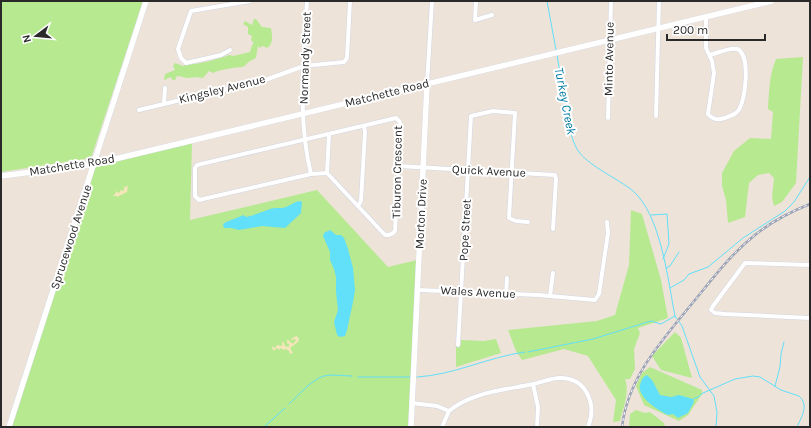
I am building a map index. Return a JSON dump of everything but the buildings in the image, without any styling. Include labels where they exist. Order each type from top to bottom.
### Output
[{"type":"street","name":"Sprucewood Avenue","points":[[9,427],[146,1]]},
{"type":"street","points":[[230,50],[221,55],[186,63],[181,58],[178,49],[191,11],[250,1]]},
{"type":"street","name":"Normandy Street","points":[[307,1],[303,114],[305,139],[311,174]]},
{"type":"street","name":"Kingsley Avenue","points":[[139,110],[268,78],[304,66],[344,62],[347,58],[350,1]]},
{"type":"street","name":"Morton Drive","points":[[411,427],[432,1]]},
{"type":"street","points":[[476,1],[476,20],[492,14]]},
{"type":"street","name":"Minto Avenue","points":[[608,118],[611,1]]},
{"type":"street","points":[[656,116],[659,1]]},
{"type":"street","name":"Matchette Road","points":[[1,176],[94,164],[706,17],[752,4],[772,1]]},
{"type":"street","points":[[706,17],[706,48],[712,61],[714,73],[708,114],[711,118],[717,120],[733,115],[740,107],[744,96],[745,60],[744,55],[739,50],[734,49],[710,55]]},
{"type":"street","points":[[164,103],[165,88]]},
{"type":"street","name":"Pope Street","points":[[458,345],[471,116],[493,111],[515,113],[512,172]]},
{"type":"street","name":"Tiburon Crescent","points":[[311,174],[199,200],[195,196],[195,168],[197,165],[396,118],[401,125],[395,231],[393,234],[385,235],[327,173]]},
{"type":"street","points":[[358,206],[361,201],[365,132],[364,126]]},
{"type":"street","points":[[311,174],[327,173],[329,134]]},
{"type":"street","name":"Quick Avenue","points":[[399,166],[555,175],[553,229]]},
{"type":"street","points":[[512,172],[509,218],[516,221],[528,222]]},
{"type":"street","name":"Wales Avenue","points":[[418,290],[538,295],[595,300],[599,294],[608,232],[607,222]]},
{"type":"street","points":[[810,265],[745,263],[711,310],[715,313],[725,314],[810,318]]},
{"type":"street","points":[[550,296],[553,273]]},
{"type":"street","points":[[506,294],[508,278]]},
{"type":"street","points":[[442,427],[449,411],[455,406],[478,396],[561,378],[576,381],[584,389],[589,398],[592,405],[592,413],[588,427]]},
{"type":"street","points":[[533,384],[538,407],[537,427]]},
{"type":"street","points":[[412,403],[437,406],[449,411]]},
{"type":"green space","points":[[1,1],[143,1],[91,158],[1,172]]},
{"type":"green space","points":[[254,19],[256,19],[262,27],[271,28],[272,42],[267,48],[263,46],[259,48],[258,45],[256,58],[243,67],[213,73],[209,71],[203,78],[187,78],[177,76],[175,80],[170,77],[165,80],[164,79],[165,74],[175,70],[173,66],[175,63],[183,66],[229,55],[233,56],[250,52],[254,43],[251,40],[252,36],[248,34],[248,27],[243,24],[245,21],[252,25]]},
{"type":"green space","points":[[803,57],[796,183],[782,202],[774,206],[772,198],[774,178],[769,173],[758,175],[749,183],[745,217],[728,223],[726,200],[722,186],[722,173],[734,151],[750,138],[771,139],[773,112],[768,109],[771,78],[776,59]]},
{"type":"green space","points":[[192,143],[190,220],[317,190],[388,267],[417,260],[408,427],[11,427],[95,168]]},
{"type":"green space","points":[[631,210],[642,214],[661,280],[668,318],[638,328],[640,333],[634,349],[635,369],[630,379],[625,379],[627,389],[620,421],[613,422],[616,400],[588,356],[564,349],[522,360],[516,351],[508,330],[597,321],[615,315],[629,265]]},
{"type":"green space","points":[[675,332],[681,338],[692,378],[661,370],[652,356]]},
{"type":"green space","points":[[496,339],[501,353],[456,367],[456,345],[461,345],[461,340],[484,341]]},
{"type":"green space","points":[[650,367],[702,390],[702,394],[688,415],[679,421],[644,405],[636,386],[642,373]]},
{"type":"green space","points":[[636,410],[645,413],[650,412],[664,423],[665,427],[629,427],[630,414]]},
{"type":"sand","points":[[128,186],[127,192],[117,197],[113,196],[116,193],[115,191],[119,193],[121,190],[124,191],[124,187]]},
{"type":"sand","points":[[296,336],[299,339],[298,342],[290,348],[293,353],[290,354],[286,349],[283,350],[281,348],[279,350],[277,348],[273,351],[272,346],[275,348],[277,345],[282,346],[283,341],[285,346],[289,347],[287,340],[293,344],[296,340],[291,339]]},
{"type":"water","points":[[300,201],[302,202],[301,213],[285,228],[262,226],[239,230],[224,228],[223,224],[243,215],[246,217],[272,208],[284,208]]},
{"type":"water","points":[[330,230],[336,235],[341,235],[344,238],[353,268],[355,290],[353,302],[345,336],[340,337],[337,335],[334,322],[338,310],[336,277],[330,260],[330,252],[323,236],[324,233]]},
{"type":"water","points":[[647,375],[652,380],[660,395],[671,397],[679,395],[693,399],[694,402],[688,413],[678,418],[673,414],[668,415],[664,413],[648,402],[641,392],[640,387],[642,379]]},
{"type":"waterway","name":"Turkey Creek","points":[[547,1],[556,50]]},
{"type":"waterway","name":"Turkey Creek","points":[[557,55],[570,129],[577,149],[588,161],[633,191],[643,202],[657,232],[666,267],[675,316],[682,326],[700,377],[714,396],[717,412],[716,427]]},
{"type":"waterway","points":[[670,288],[684,280],[689,274],[708,267],[743,238],[785,211],[794,202],[810,177]]},
{"type":"waterway","name":"Turkey Creek","points":[[651,215],[667,214],[669,244],[663,259]]},
{"type":"waterway","points":[[666,268],[670,266],[679,252]]},
{"type":"waterway","points":[[528,352],[593,339],[651,321],[661,324],[675,316]]},
{"type":"waterway","points":[[775,386],[784,342]]},
{"type":"waterway","points":[[417,377],[431,376],[458,370],[511,354],[525,352]]},
{"type":"waterway","points":[[289,404],[310,384],[319,378],[331,375],[352,376]]},
{"type":"waterway","points":[[693,399],[735,379],[753,376],[760,377],[781,390],[799,396],[802,399],[804,403],[804,411],[797,427]]},
{"type":"waterway","points":[[358,377],[411,377]]},
{"type":"waterway","points":[[264,427],[285,408]]},
{"type":"railway","points":[[622,427],[626,408],[632,391],[649,359],[671,329],[716,274],[746,242],[761,230],[795,210],[810,204]]}]
